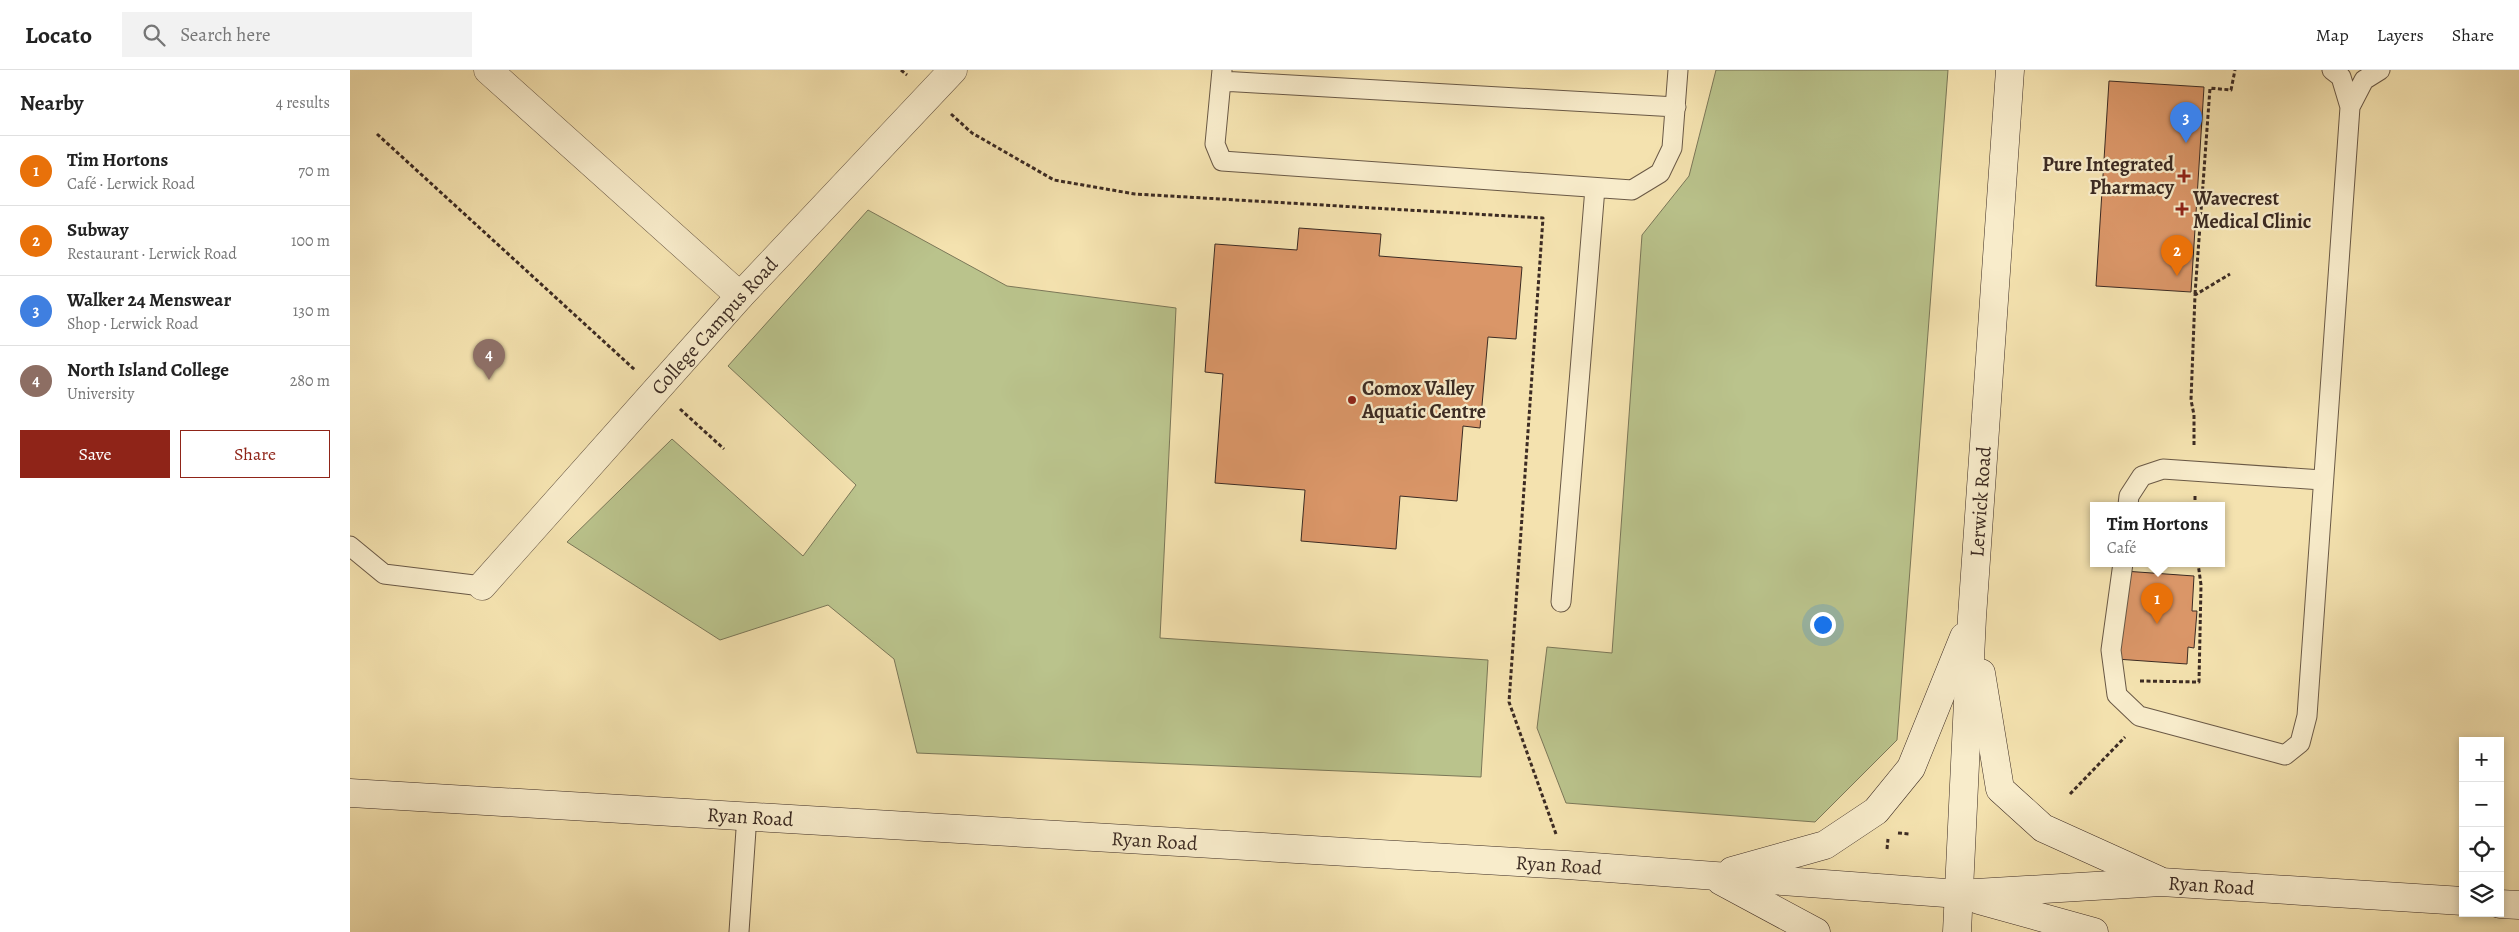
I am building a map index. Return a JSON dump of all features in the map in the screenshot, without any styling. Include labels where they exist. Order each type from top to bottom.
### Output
[{"type":"main road","points":[[488,70],[740,296]]},
{"type":"main road","name":"College Campus Road","points":[[482,586],[740,296],[953,70]]},
{"type":"main road","name":"Lerwick Road","points":[[1957,932],[1972,617],[2010,70]]},
{"type":"main road","points":[[1713,876],[1825,845],[1876,811],[1911,768],[1972,617]]},
{"type":"main road","points":[[1972,617],[2000,789],[2043,828],[2161,882]]},
{"type":"main road","name":"Ryan Road","points":[[350,792],[1567,865],[1959,894],[2161,882],[2459,901]]},
{"type":"main road","points":[[1713,876],[1816,932]]},
{"type":"main road","name":"Ryan Road","points":[[1959,894],[2094,932]]},
{"type":"lane","points":[[1676,107],[1221,76],[1215,144],[1222,161],[1632,190],[1660,173],[1672,148],[1676,107],[1678,70]]},
{"type":"lane","points":[[2122,567],[2111,650],[2118,695],[2139,716],[2284,755],[2300,743],[2307,716],[2322,480],[2350,107],[2341,77],[2332,70]]},
{"type":"lane","points":[[2350,107],[2364,80],[2380,70]]},
{"type":"lane","points":[[1561,602],[1596,188]]},
{"type":"lane","points":[[2128,502],[2129,496],[2142,476],[2163,469],[2322,480]]},
{"type":"lane","points":[[350,546],[384,574],[482,586]]},
{"type":"lane","points":[[739,932],[747,815]]},
{"type":"path","points":[[901,70],[972,133],[1054,180],[1135,194],[1543,218],[1509,702],[1567,865]]},
{"type":"path","points":[[2195,502],[2194,415],[2191,400],[2194,295],[2210,88],[2231,90],[2235,70]]},
{"type":"path","points":[[377,134],[724,449]]},
{"type":"path","points":[[2194,295],[2230,274]]},
{"type":"path","points":[[2070,794],[2126,736],[2139,716],[2139,681],[2200,682],[2201,585],[2199,567]]},
{"type":"green space","points":[[1716,70],[1948,70],[1897,740],[1815,822],[1566,803],[1537,728],[1547,647],[1612,653],[1642,235],[1689,176]]},
{"type":"green space","points":[[868,210],[1007,286],[1176,308],[1160,638],[1488,660],[1481,777],[917,753],[894,659],[828,605],[720,640],[567,542],[672,439],[803,556],[856,485],[728,366]]},
{"type":"building","points":[[2109,81],[2204,87],[2191,292],[2096,286]]},
{"type":"building","name":"Comox Valley Aquatic Centre","points":[[1299,228],[1381,234],[1379,256],[1522,267],[1516,339],[1488,337],[1480,428],[1463,426],[1457,501],[1400,496],[1396,549],[1301,541],[1305,490],[1215,483],[1223,374],[1205,372],[1215,244],[1297,250]]},
{"type":"building","points":[[2124,571],[2194,576],[2192,611],[2197,611],[2194,648],[2188,647],[2187,664],[2116,659]]},
{"type":"place","name":"Walker 24 Menswear","points":[[2186,143]]},
{"type":"place","name":"Pure Integrated Pharmacy","points":[[2184,176]]},
{"type":"place","name":"Wavecrest Medical Clinic","points":[[2182,209]]},
{"type":"place","name":"Subway","points":[[2177,276]]},
{"type":"place","name":"North Island College","points":[[489,380]]},
{"type":"place","name":"Comox Valley Aquatic Centre","points":[[1352,400]]},
{"type":"place","name":"Tim Hortons","points":[[2157,624]]}]
